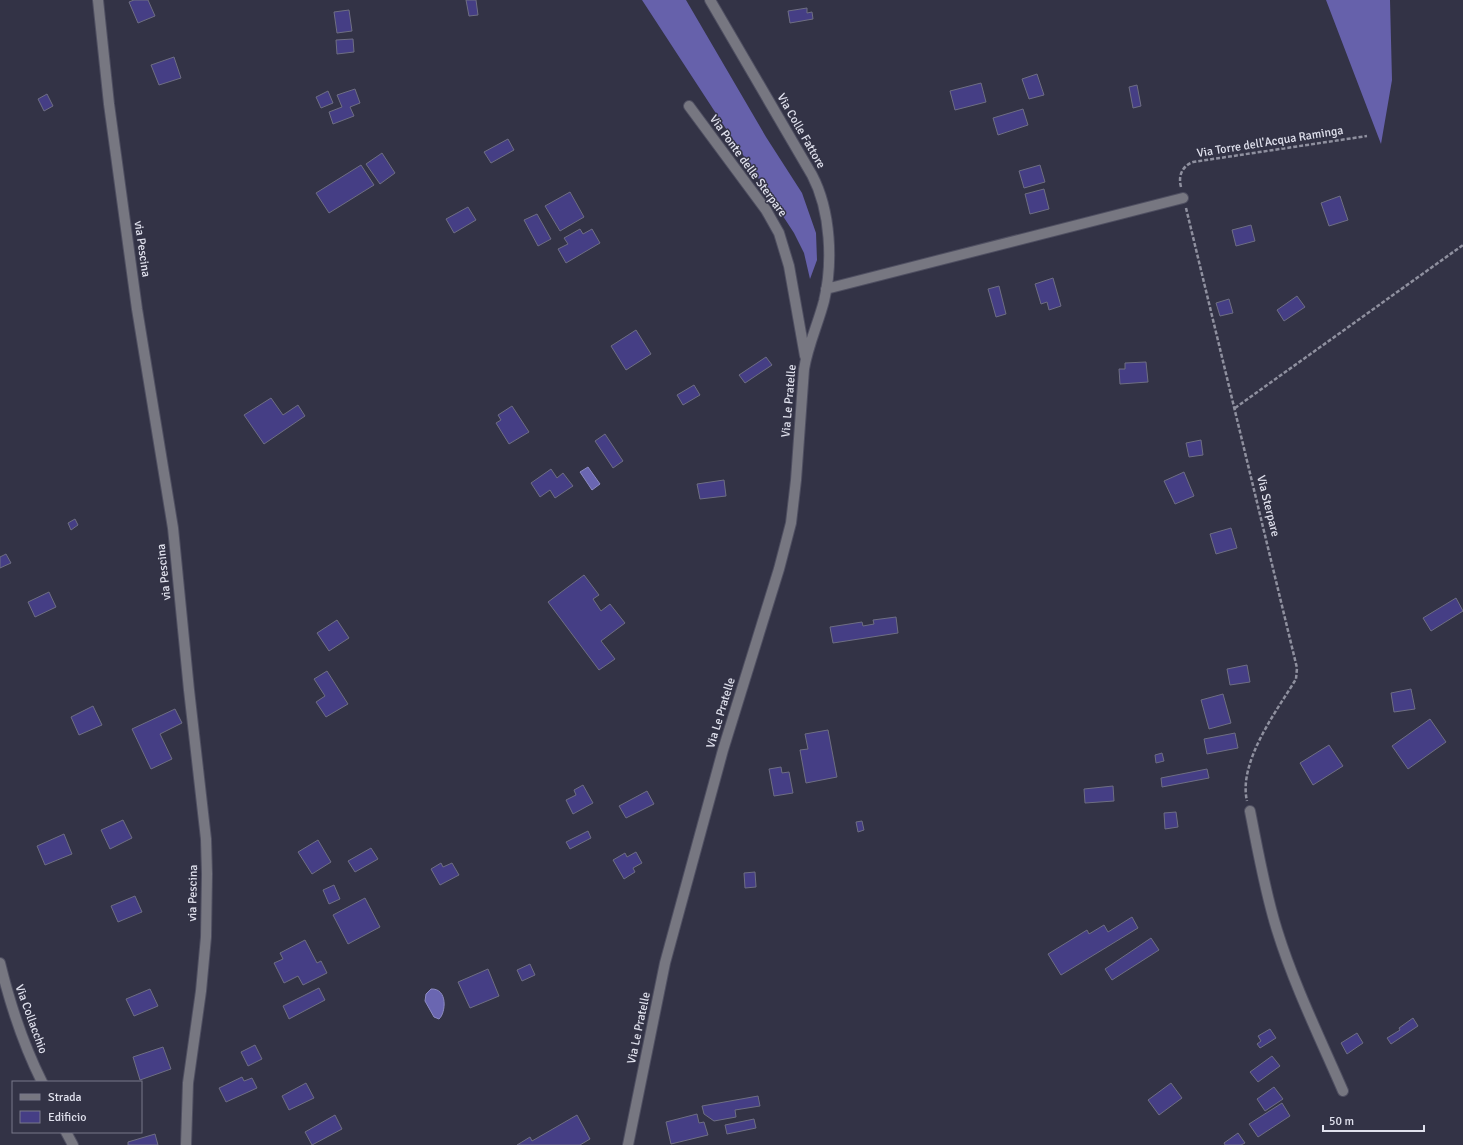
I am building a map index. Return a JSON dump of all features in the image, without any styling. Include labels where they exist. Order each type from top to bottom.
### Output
[{"type":"street","name":"via Pescina","points":[[98,0],[109,104],[136,302],[173,528],[189,690],[206,831],[206,937],[188,1082],[186,1145]]},
{"type":"street","name":"Via Colle Fattore","points":[[710,0],[812,175],[819,191],[826,217],[828,243],[826,288]]},
{"type":"street","name":"Via Ponte delle Sterpare","points":[[689,106],[761,203],[779,233],[789,266],[806,360]]},
{"type":"street","points":[[826,288],[1183,198]]},
{"type":"street","name":"Via Le Pratelle","points":[[628,1145],[665,964],[723,750],[779,569],[791,523],[796,486],[806,360],[822,308],[826,288]]},
{"type":"street","points":[[1250,811],[1273,915],[1282,946],[1299,992],[1343,1091]]},
{"type":"street","name":"Via Collacchio","points":[[0,963],[10,1004],[42,1081]]},
{"type":"street","points":[[67,1133],[73,1145]]},
{"type":"path","name":"Via Torre dell'Acqua Raminga","points":[[1183,198],[1180,183],[1181,173],[1185,167],[1193,162],[1367,136]]},
{"type":"path","name":"Via Sterpare","points":[[1183,198],[1297,668],[1296,679],[1257,744],[1251,761],[1246,783],[1246,798],[1250,811]]},
{"type":"path","points":[[1234,408],[1463,245]]},
{"type":"shaded area","points":[[642,0],[686,0],[766,137],[802,193],[816,233],[817,260],[810,279],[804,253],[794,233]]},
{"type":"shaded area","points":[[1326,0],[1390,0],[1392,80],[1381,144]]},
{"type":"shaded area","points":[[588,467],[600,484],[592,490],[580,472]]},
{"type":"shaded area","points":[[431,989],[437,990],[443,996],[444,1007],[439,1019],[434,1017],[425,1001],[426,994]]},
{"type":"building","points":[[134,0],[148,0],[155,16],[138,23],[129,2]]},
{"type":"building","points":[[466,0],[476,0],[478,15],[469,16]]},
{"type":"building","points":[[807,8],[807,13],[812,12],[813,19],[790,23],[788,11]]},
{"type":"building","points":[[349,10],[352,31],[337,33],[334,12]]},
{"type":"building","points":[[353,39],[354,52],[337,54],[336,40]]},
{"type":"building","points":[[174,57],[181,78],[159,85],[151,65]]},
{"type":"building","points":[[1037,74],[1044,95],[1029,99],[1022,79]]},
{"type":"building","points":[[981,83],[986,102],[955,110],[950,91]]},
{"type":"building","points":[[1137,85],[1141,106],[1133,108],[1129,87]]},
{"type":"building","points":[[355,89],[360,103],[350,107],[354,116],[333,124],[329,112],[342,107],[337,95]]},
{"type":"building","points":[[328,91],[333,103],[321,108],[316,97]]},
{"type":"building","points":[[47,94],[53,106],[44,111],[38,99]]},
{"type":"building","points":[[1023,109],[1028,125],[998,135],[993,118]]},
{"type":"building","points":[[508,139],[514,150],[491,163],[484,152]]},
{"type":"building","points":[[382,153],[395,173],[380,184],[366,164]]},
{"type":"building","points":[[361,165],[374,185],[329,213],[316,193]]},
{"type":"building","points":[[1040,165],[1045,182],[1024,188],[1019,171]]},
{"type":"building","points":[[1044,189],[1049,209],[1030,214],[1025,194]]},
{"type":"building","points":[[570,192],[584,217],[560,231],[545,206]]},
{"type":"building","points":[[1340,196],[1348,220],[1329,226],[1321,203]]},
{"type":"building","points":[[468,207],[476,220],[454,233],[446,219]]},
{"type":"building","points":[[537,214],[551,239],[538,246],[524,220]]},
{"type":"building","points":[[1251,225],[1255,241],[1236,246],[1232,230]]},
{"type":"building","points":[[580,229],[583,234],[592,229],[600,243],[566,263],[558,249],[568,244],[564,238]]},
{"type":"building","points":[[1053,278],[1061,306],[1049,310],[1047,302],[1041,304],[1035,284]]},
{"type":"building","points":[[999,286],[1006,314],[996,317],[988,289]]},
{"type":"building","points":[[1297,296],[1305,307],[1284,321],[1277,310]]},
{"type":"building","points":[[1229,299],[1233,313],[1220,316],[1216,303]]},
{"type":"building","points":[[636,330],[651,354],[626,370],[611,346]]},
{"type":"building","points":[[766,357],[772,365],[745,383],[739,375]]},
{"type":"building","points":[[1146,362],[1148,382],[1120,384],[1119,369],[1125,369],[1125,363]]},
{"type":"building","points":[[694,385],[700,395],[683,405],[677,395]]},
{"type":"building","points":[[271,398],[283,415],[298,405],[305,416],[264,444],[244,415]]},
{"type":"building","points":[[512,406],[529,432],[509,444],[496,423],[501,420],[498,415]]},
{"type":"building","points":[[605,434],[623,461],[613,468],[595,441]]},
{"type":"building","points":[[1201,440],[1203,455],[1189,457],[1186,443]]},
{"type":"building","points":[[551,469],[557,478],[563,473],[573,486],[555,498],[550,490],[540,497],[531,483]]},
{"type":"building","points":[[1184,472],[1194,496],[1175,504],[1164,481]]},
{"type":"building","points":[[724,480],[726,496],[700,499],[697,484]]},
{"type":"building","points":[[75,519],[78,525],[71,530],[68,523]]},
{"type":"building","points":[[1231,528],[1237,548],[1216,554],[1210,534]]},
{"type":"building","points":[[6,554],[11,563],[0,568],[0,557]]},
{"type":"building","points":[[584,575],[599,595],[593,599],[601,611],[610,604],[625,623],[601,641],[615,659],[599,670],[548,602]]},
{"type":"building","points":[[49,592],[56,607],[35,617],[28,602]]},
{"type":"building","points":[[1456,598],[1463,611],[1431,631],[1423,618]]},
{"type":"building","points":[[896,617],[898,633],[833,643],[830,627],[862,622],[863,626],[874,624],[873,620]]},
{"type":"building","points":[[337,620],[349,638],[329,651],[317,633]]},
{"type":"building","points":[[1247,665],[1250,682],[1230,685],[1227,669]]},
{"type":"building","points":[[327,671],[348,704],[326,717],[316,702],[325,696],[314,679]]},
{"type":"building","points":[[1411,689],[1415,709],[1394,712],[1391,693]]},
{"type":"building","points":[[1223,694],[1231,723],[1209,729],[1201,700]]},
{"type":"building","points":[[93,706],[102,725],[79,735],[71,717]]},
{"type":"building","points":[[175,709],[182,723],[160,734],[172,759],[151,769],[132,729]]},
{"type":"building","points":[[1430,719],[1446,742],[1408,769],[1392,746]]},
{"type":"building","points":[[828,730],[837,777],[806,783],[800,750],[808,749],[805,734]]},
{"type":"building","points":[[1235,733],[1238,748],[1207,754],[1204,739]]},
{"type":"building","points":[[1329,745],[1343,766],[1313,785],[1300,763]]},
{"type":"building","points":[[1162,753],[1164,761],[1156,763],[1155,755]]},
{"type":"building","points":[[781,767],[782,773],[789,772],[793,793],[774,796],[769,769]]},
{"type":"building","points":[[1207,769],[1209,778],[1162,787],[1161,778]]},
{"type":"building","points":[[583,785],[593,803],[573,814],[566,800],[576,795],[574,790]]},
{"type":"building","points":[[1113,786],[1114,801],[1085,803],[1084,789]]},
{"type":"building","points":[[647,791],[654,804],[626,818],[619,806]]},
{"type":"building","points":[[1176,812],[1178,827],[1165,829],[1164,813]]},
{"type":"building","points":[[123,820],[132,838],[110,849],[101,830]]},
{"type":"building","points":[[862,821],[864,830],[858,832],[856,822]]},
{"type":"building","points":[[588,831],[591,838],[570,849],[566,842]]},
{"type":"building","points":[[64,834],[72,854],[45,865],[37,846]]},
{"type":"building","points":[[318,840],[331,862],[312,874],[298,852]]},
{"type":"building","points":[[371,848],[378,859],[355,872],[348,861]]},
{"type":"building","points":[[636,852],[642,863],[633,868],[635,872],[624,879],[613,860],[625,853],[627,857]]},
{"type":"building","points":[[441,863],[443,867],[452,863],[459,875],[440,885],[431,869]]},
{"type":"building","points":[[755,872],[756,887],[745,888],[744,873]]},
{"type":"building","points":[[334,885],[340,899],[329,904],[323,890]]},
{"type":"building","points":[[135,896],[142,912],[118,922],[111,906]]},
{"type":"building","points":[[365,898],[380,927],[348,944],[333,915]]},
{"type":"building","points":[[1132,917],[1138,928],[1061,975],[1048,954],[1087,930],[1089,934],[1104,925],[1108,932]]},
{"type":"building","points":[[1151,938],[1159,950],[1112,980],[1105,969]]},
{"type":"building","points":[[305,940],[317,963],[321,961],[327,973],[303,985],[298,976],[284,983],[274,963],[283,959],[280,953]]},
{"type":"building","points":[[530,964],[535,975],[522,981],[517,970]]},
{"type":"building","points":[[488,969],[499,996],[470,1008],[458,982]]},
{"type":"building","points":[[319,988],[325,1000],[289,1019],[283,1006]]},
{"type":"building","points":[[150,989],[158,1006],[134,1016],[126,999]]},
{"type":"building","points":[[1413,1018],[1418,1026],[1391,1044],[1387,1038],[1400,1030],[1399,1028]]},
{"type":"building","points":[[1270,1029],[1276,1038],[1260,1048],[1257,1044],[1261,1041],[1258,1036]]},
{"type":"building","points":[[1357,1033],[1363,1043],[1347,1054],[1341,1043]]},
{"type":"building","points":[[255,1045],[262,1059],[248,1066],[241,1052]]},
{"type":"building","points":[[163,1047],[171,1069],[140,1080],[133,1057]]},
{"type":"building","points":[[1272,1056],[1280,1066],[1258,1082],[1250,1072]]},
{"type":"building","points":[[242,1077],[244,1081],[252,1078],[257,1088],[226,1102],[219,1088]]},
{"type":"building","points":[[306,1083],[314,1098],[289,1110],[282,1096]]},
{"type":"building","points":[[1171,1083],[1182,1098],[1159,1115],[1148,1100]]},
{"type":"building","points":[[1274,1087],[1283,1099],[1265,1111],[1257,1099]]},
{"type":"building","points":[[758,1096],[760,1106],[735,1110],[736,1117],[714,1121],[704,1114],[702,1106]]},
{"type":"building","points":[[1282,1103],[1290,1116],[1258,1137],[1249,1124]]},
{"type":"building","points":[[697,1114],[699,1123],[704,1122],[708,1135],[671,1144],[666,1122]]},
{"type":"building","points":[[335,1115],[342,1129],[312,1145],[305,1132]]},
{"type":"building","points":[[577,1115],[590,1139],[580,1145],[517,1145],[530,1137],[532,1141]]},
{"type":"building","points":[[754,1119],[756,1128],[727,1134],[725,1125]]},
{"type":"building","points":[[1238,1133],[1245,1143],[1241,1145],[1225,1145],[1224,1143]]},
{"type":"building","points":[[155,1134],[158,1145],[128,1145],[128,1142]]}]
